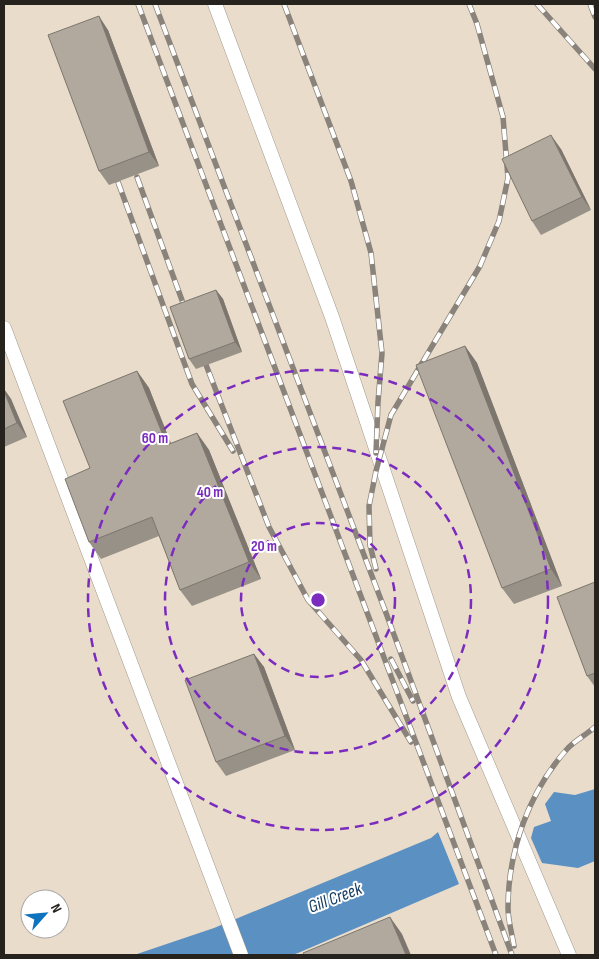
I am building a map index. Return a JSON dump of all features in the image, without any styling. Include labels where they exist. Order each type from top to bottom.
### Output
[{"type":"lane","points":[[215,4],[332,317],[459,697],[569,955]]},
{"type":"lane","points":[[4,328],[241,955]]},
{"type":"shaded area","points":[[4,4],[595,4],[595,955],[4,955]]},
{"type":"water","points":[[595,789],[595,861],[578,868],[542,863],[531,838],[534,827],[551,821],[545,804],[554,792],[575,795]]},
{"type":"water","name":"Gill Creek","points":[[438,832],[459,884],[298,953],[292,955],[134,955],[214,928],[431,838]]},
{"type":"building","points":[[99,16],[149,152],[99,171],[48,35]]},
{"type":"building","points":[[551,135],[582,197],[532,221],[502,159]]},
{"type":"building","points":[[216,290],[235,342],[189,359],[170,307]]},
{"type":"building","points":[[465,346],[551,569],[502,588],[416,365]]},
{"type":"building","points":[[137,371],[167,445],[197,433],[249,562],[180,590],[152,517],[89,542],[65,479],[90,468],[63,401]]},
{"type":"building","points":[[4,391],[17,423],[4,429]]},
{"type":"building","points":[[595,582],[595,673],[587,676],[557,597]]},
{"type":"building","points":[[254,654],[285,736],[216,762],[185,680]]},
{"type":"building","points":[[390,917],[406,955],[304,955],[303,953]]},
{"type":"railway","points":[[138,4],[496,955]]},
{"type":"railway","points":[[155,4],[386,613],[512,955]]},
{"type":"railway","points":[[284,4],[351,181],[371,253],[382,353],[376,453]]},
{"type":"railway","points":[[376,569],[370,545],[369,506],[391,415],[480,266],[499,221],[508,178],[503,117],[477,24],[469,4]]},
{"type":"railway","points":[[537,4],[595,69]]},
{"type":"railway","points":[[590,4],[595,17]]},
{"type":"railway","points":[[137,177],[187,314]]},
{"type":"railway","points":[[118,182],[192,384],[233,451]]},
{"type":"railway","points":[[201,352],[269,527],[308,600],[361,660],[411,742]]},
{"type":"railway","points":[[391,659],[413,701]]},
{"type":"railway","points":[[514,946],[508,913],[509,887],[512,865],[523,823],[542,783],[554,765],[571,745],[595,727]]}]
